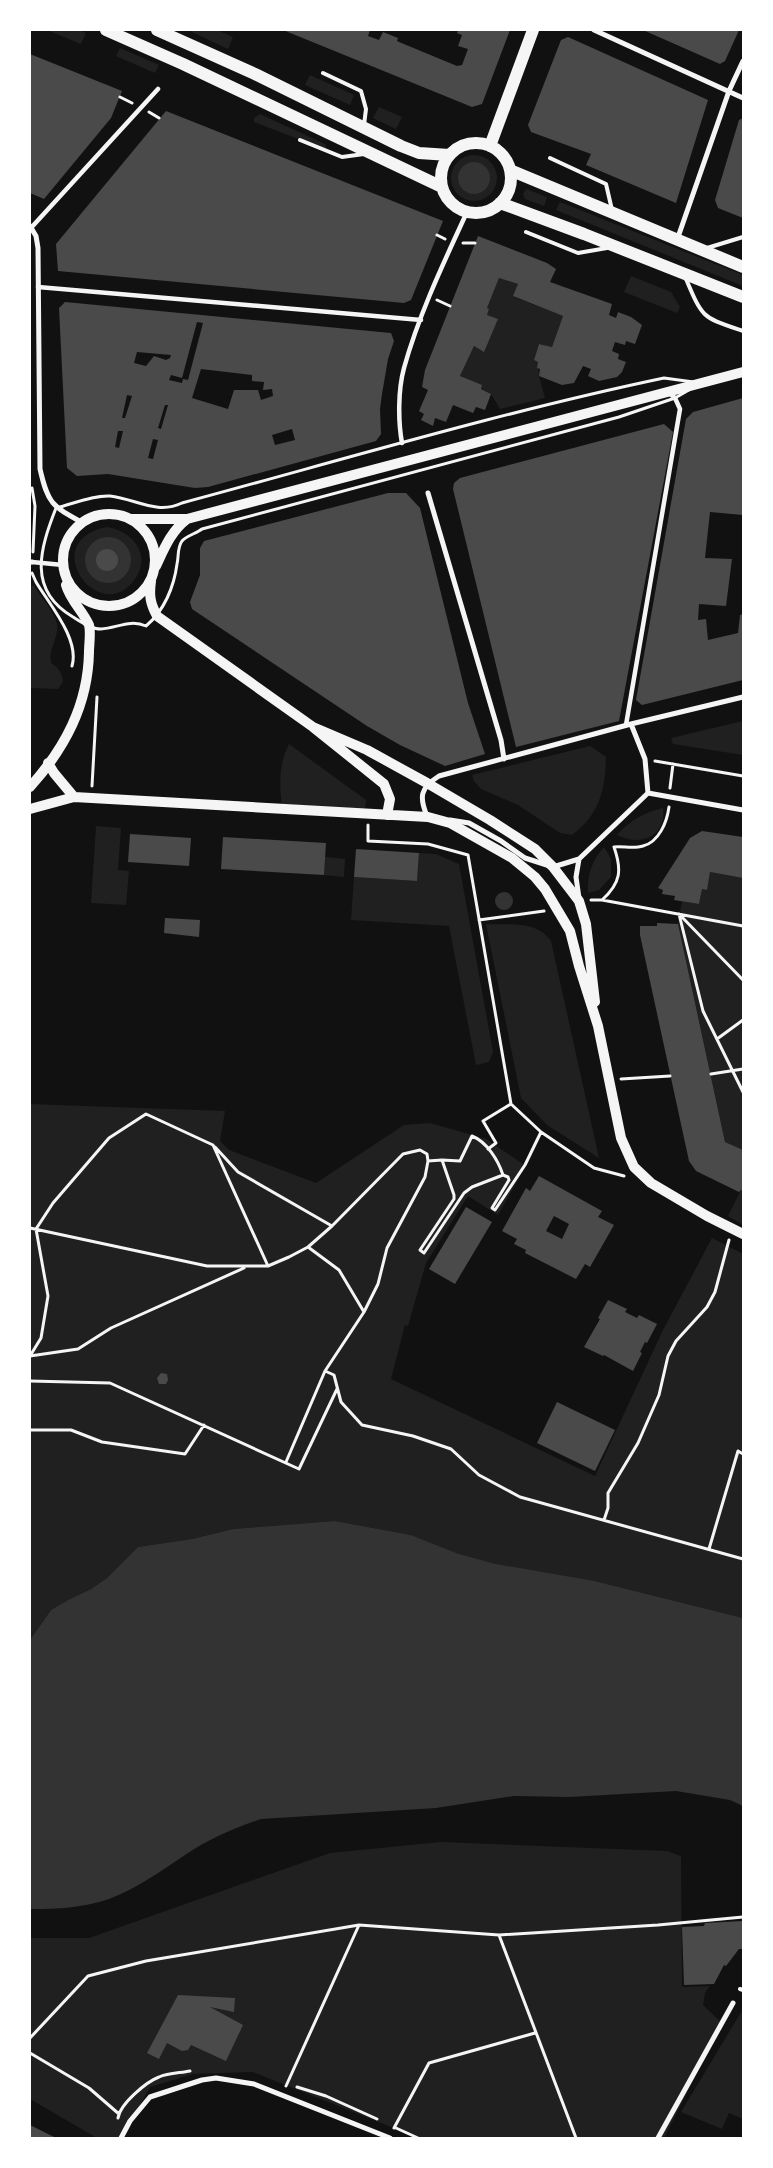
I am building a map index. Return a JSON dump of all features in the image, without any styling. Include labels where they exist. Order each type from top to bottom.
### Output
[{"type":"main road","points":[[106,30],[184,64],[442,187]]},
{"type":"main road","points":[[157,30],[255,74],[419,153],[448,155]]},
{"type":"main road","points":[[490,146],[533,30]]},
{"type":"main road","points":[[481,143],[490,146],[503,156],[510,170],[509,188],[500,203],[483,212],[466,212],[450,202],[442,187],[441,170],[448,155],[463,145],[481,143]]},
{"type":"main road","points":[[510,170],[743,267]]},
{"type":"main road","points":[[500,203],[617,247],[743,298]]},
{"type":"main road","points":[[30,787],[71,730],[80,710],[95,628],[68,592],[64,570],[67,541],[76,528],[83,523],[101,515],[121,516],[131,519],[187,519],[671,395],[701,383],[743,372]]},
{"type":"main road","points":[[131,519],[140,525],[151,540],[154,548],[155,567]]},
{"type":"main road","points":[[187,519],[178,525],[155,567],[149,593],[151,605],[157,616],[313,727],[384,784],[390,799],[387,816]]},
{"type":"main road","points":[[64,570],[71,586],[80,596],[91,603],[104,606],[127,603],[137,597],[151,581]]},
{"type":"main road","points":[[313,727],[367,750],[428,783],[535,849],[553,866],[579,900],[586,924],[598,1026]]},
{"type":"main road","points":[[48,763],[74,797]]},
{"type":"main road","points":[[30,809],[74,797],[261,806],[387,816],[428,817],[450,823],[512,858],[546,889],[570,931],[598,1026],[622,1138],[634,1167],[651,1183],[707,1216],[743,1234]]},
{"type":"street","points":[[594,30],[743,98]]},
{"type":"street","points":[[677,240],[729,91],[743,61]]},
{"type":"street","points":[[83,523],[56,508],[46,494],[40,469],[38,248],[31,228],[158,89]]},
{"type":"street","points":[[402,444],[401,395],[404,369],[421,320],[466,212]]},
{"type":"street","points":[[38,287],[421,320]]},
{"type":"street","points":[[648,793],[645,759],[628,725],[680,408],[671,395]]},
{"type":"street","points":[[428,493],[501,740],[504,759]]},
{"type":"street","points":[[31,562],[64,570]]},
{"type":"street","points":[[648,793],[579,859],[553,866],[525,858],[501,841],[469,823],[428,817],[422,805],[422,795],[428,783],[439,776],[628,725],[743,697]]},
{"type":"street","points":[[648,793],[743,810]]},
{"type":"street","points":[[579,859],[576,877],[579,900]]},
{"type":"street","points":[[658,2138],[733,2003]]},
{"type":"street","points":[[122,2138],[130,2121],[150,2097],[202,2080],[216,2078],[254,2084],[390,2138]]},
{"type":"lane","points":[[323,73],[361,91],[366,109],[364,127]]},
{"type":"lane","points":[[300,140],[342,156],[372,153]]},
{"type":"lane","points":[[550,158],[606,184],[614,214]]},
{"type":"lane","points":[[526,232],[578,253],[617,247]]},
{"type":"lane","points":[[702,250],[743,237]]},
{"type":"lane","points":[[684,274],[699,309],[710,320],[743,332]]},
{"type":"path","points":[[100,638],[95,628],[59,609],[47,592],[40,563],[46,535],[56,508],[89,499],[110,496],[163,509],[173,508],[182,503],[613,389],[664,378],[701,383]]},
{"type":"path","points":[[95,628],[137,622],[146,626],[157,616],[174,579],[178,548],[183,539],[202,529],[619,417],[701,383]]},
{"type":"path","points":[[31,483],[35,506],[31,562],[32,574],[70,635],[72,666]]},
{"type":"path","points":[[91,798],[98,692]]},
{"type":"path","points":[[645,759],[743,776]]},
{"type":"path","points":[[602,900],[614,890],[619,876],[619,862],[614,846],[642,846],[652,842],[659,835],[668,814],[673,764]]},
{"type":"path","points":[[377,824],[368,824],[368,841],[428,844],[468,855],[511,1104],[542,1132],[594,1168],[627,1177]]},
{"type":"path","points":[[579,900],[602,900],[743,926]]},
{"type":"path","points":[[479,920],[549,910],[546,906]]},
{"type":"path","points":[[679,914],[743,980]]},
{"type":"path","points":[[679,914],[703,1011],[743,1092]]},
{"type":"path","points":[[717,1039],[743,1020]]},
{"type":"path","points":[[711,1074],[743,1069]]},
{"type":"path","points":[[610,1080],[670,1076]]},
{"type":"path","points":[[488,1150],[496,1143],[483,1120],[511,1104]]},
{"type":"path","points":[[30,1356],[41,1338],[48,1296],[36,1228],[53,1203],[109,1138],[146,1114],[213,1145],[238,1172],[332,1226]]},
{"type":"path","points":[[428,1162],[460,1160],[472,1136],[481,1140],[499,1163],[503,1175],[508,1177],[509,1180],[492,1208],[495,1210],[525,1164],[542,1132]]},
{"type":"path","points":[[213,1145],[268,1266]]},
{"type":"path","points":[[30,1228],[207,1266],[268,1266],[308,1246],[332,1226],[403,1154],[420,1150],[427,1154],[428,1162],[425,1176],[387,1248],[378,1284],[364,1312],[326,1370],[286,1462]]},
{"type":"path","points":[[442,1160],[454,1200],[420,1250],[424,1253],[464,1193],[472,1187],[503,1175]]},
{"type":"path","points":[[604,1520],[608,1508],[608,1493],[638,1443],[659,1396],[668,1356],[676,1341],[706,1307],[715,1292],[732,1229]]},
{"type":"path","points":[[308,1246],[339,1270],[364,1312]]},
{"type":"path","points":[[30,1356],[78,1349],[111,1328],[247,1267]]},
{"type":"path","points":[[326,1370],[334,1375],[341,1402],[362,1425],[412,1436],[451,1449],[479,1475],[520,1497],[743,1559]]},
{"type":"path","points":[[30,1381],[110,1383],[299,1469],[338,1389]]},
{"type":"path","points":[[30,1430],[71,1430],[102,1442],[185,1454],[204,1425]]},
{"type":"path","points":[[709,1549],[738,1451],[743,1454]]},
{"type":"path","points":[[30,2038],[88,1976],[146,1961],[359,1925],[499,1934],[658,1925],[743,1917]]},
{"type":"path","points":[[281,2095],[359,1925]]},
{"type":"path","points":[[499,1934],[576,2138]]},
{"type":"path","points":[[390,2138],[429,2063],[535,2033]]},
{"type":"path","points":[[30,2053],[89,2088],[118,2114],[130,2121]]},
{"type":"shaded area","points":[[47,30],[79,30],[86,33],[81,44]]},
{"type":"shaded area","points":[[188,30],[217,30],[233,37],[228,49]]},
{"type":"shaded area","points":[[120,48],[159,65],[155,73],[116,56]]},
{"type":"shaded area","points":[[310,75],[354,95],[350,105],[305,85]]},
{"type":"shaded area","points":[[379,107],[402,117],[396,129],[373,118]]},
{"type":"shaded area","points":[[260,114],[325,144],[327,150],[254,122],[254,118]]},
{"type":"shaded area","points":[[469,155],[479,155],[493,165],[497,178],[493,191],[487,197],[479,201],[469,201],[455,191],[451,183],[451,173],[461,159]]},
{"type":"shaded area","points":[[474,162],[486,166],[490,178],[486,190],[474,194],[462,190],[458,178],[462,166]]},
{"type":"shaded area","points":[[526,189],[547,197],[544,206],[525,199],[523,194]]},
{"type":"shaded area","points":[[560,202],[743,275],[743,286],[556,210]]},
{"type":"shaded area","points":[[631,276],[671,292],[680,307],[677,313],[624,292]]},
{"type":"shaded area","points":[[499,278],[518,284],[514,297],[563,316],[552,347],[539,344],[534,360],[538,362],[539,376],[545,398],[500,409],[491,394],[460,376],[474,346],[483,351],[497,319],[487,315],[489,309],[487,308]]},
{"type":"shaded area","points":[[107,527],[125,533],[132,539],[140,553],[141,561],[140,570],[135,579],[121,592],[106,594],[92,588],[81,577],[75,563],[76,548],[86,535]]},
{"type":"shaded area","points":[[103,537],[113,537],[127,547],[131,560],[127,573],[121,579],[113,583],[103,583],[89,573],[85,565],[85,555],[95,541]]},
{"type":"shaded area","points":[[30,585],[34,586],[47,604],[57,624],[50,658],[51,663],[61,673],[63,679],[58,689],[30,688]]},
{"type":"shaded area","points":[[743,721],[743,755],[673,744],[671,738]]},
{"type":"shaded area","points":[[289,744],[366,800],[365,809],[282,804],[281,774],[283,759]]},
{"type":"shaded area","points":[[590,746],[606,757],[602,791],[595,810],[589,819],[572,835],[560,833],[518,805],[481,789],[474,781],[472,775]]},
{"type":"shaded area","points":[[663,808],[663,818],[660,826],[650,837],[635,840],[617,835],[638,818]]},
{"type":"shaded area","points":[[96,826],[121,828],[118,870],[129,871],[126,905],[91,903]]},
{"type":"shaded area","points":[[604,847],[611,859],[611,877],[599,890],[588,893],[588,880],[591,868],[596,857]]},
{"type":"shaded area","points":[[419,853],[436,854],[459,864],[493,1052],[489,1062],[476,1065],[449,926],[351,920],[354,877],[417,881]]},
{"type":"shaded area","points":[[325,857],[345,859],[344,877],[324,875]]},
{"type":"shaded area","points":[[710,872],[743,878],[743,1150],[725,1142],[678,924],[682,901],[699,904],[702,889],[707,890]]},
{"type":"shaded area","points":[[504,892],[510,895],[513,901],[510,907],[504,910],[498,907],[495,901],[498,895]]},
{"type":"shaded area","points":[[486,924],[513,924],[530,927],[545,934],[551,941],[599,1158],[547,1125],[521,1098]]},
{"type":"shaded area","points":[[30,1104],[225,1111],[220,1141],[229,1150],[316,1183],[404,1125],[430,1123],[486,1139],[526,1166],[498,1215],[468,1196],[426,1263],[408,1326],[405,1325],[391,1379],[595,1476],[663,1330],[712,1238],[743,1254],[743,1618],[609,1585],[496,1564],[459,1554],[411,1535],[335,1521],[233,1529],[192,1539],[138,1547],[107,1578],[91,1589],[51,1610],[30,1640]]},
{"type":"shaded area","points":[[741,1190],[743,1190],[743,1225],[728,1216]]},
{"type":"shaded area","points":[[335,1521],[411,1535],[459,1554],[496,1564],[594,1581],[743,1618],[743,1806],[730,1800],[676,1791],[569,1797],[514,1796],[436,1808],[261,1819],[212,1839],[139,1885],[109,1899],[70,1907],[30,1909],[30,1640],[51,1610],[91,1589],[107,1578],[138,1547],[192,1539],[233,1529]]},
{"type":"shaded area","points":[[441,1842],[667,1851],[681,1856],[682,1986],[710,1986],[705,1993],[703,2005],[722,2023],[664,2138],[419,2138],[253,2072],[193,2074],[150,2087],[122,2138],[97,2138],[30,2099],[30,1938],[89,1938],[330,1853]]},
{"type":"shaded area","points":[[743,2009],[743,2119],[729,2113],[722,2129],[681,2112]]},
{"type":"building","points":[[283,30],[370,30],[368,36],[379,40],[383,32],[398,38],[397,41],[399,42],[457,66],[462,65],[468,49],[458,46],[462,35],[457,33],[458,30],[510,30],[482,104],[472,107]]},
{"type":"building","points":[[643,30],[739,30],[725,61],[720,64]]},
{"type":"building","points":[[568,37],[708,100],[676,203],[586,165],[591,154],[531,132],[528,125],[561,40]]},
{"type":"building","points":[[30,54],[122,91],[111,118],[44,199],[30,193]]},
{"type":"building","points":[[166,111],[443,221],[411,300],[404,303],[58,271],[56,244]]},
{"type":"building","points":[[743,118],[743,218],[718,208],[715,200],[739,120]]},
{"type":"building","points":[[478,236],[547,263],[556,269],[550,282],[612,304],[609,315],[616,318],[618,312],[631,317],[642,325],[635,344],[626,341],[625,345],[615,342],[612,351],[619,354],[618,359],[626,362],[622,372],[617,377],[599,381],[588,376],[591,369],[583,366],[574,383],[562,385],[539,376],[538,362],[534,360],[539,344],[552,347],[563,316],[513,296],[518,284],[499,278],[487,308],[489,309],[487,315],[498,319],[484,352],[474,346],[460,376],[482,385],[481,389],[491,394],[485,410],[476,407],[473,413],[453,405],[446,422],[435,418],[433,426],[421,420],[424,414],[419,411],[428,390],[422,387],[425,370]]},
{"type":"building","points":[[65,302],[391,333],[394,341],[388,359],[382,394],[380,409],[381,434],[376,441],[208,487],[195,488],[108,474],[77,476],[67,468],[59,308]],"holes":[[[197,322],[203,323],[188,380],[183,379],[182,383],[169,380],[171,375],[182,378]],[[137,352],[171,355],[166,360],[154,356],[146,366],[134,363]],[[201,369],[252,375],[252,381],[264,382],[263,390],[272,389],[273,396],[261,400],[258,390],[234,390],[228,409],[192,398]],[[127,395],[132,396],[125,418],[122,418]],[[165,405],[168,405],[161,429],[158,428]],[[292,429],[295,440],[275,445],[272,435]],[[118,431],[123,431],[119,448],[115,447]],[[153,439],[158,440],[153,459],[148,458]]]},
{"type":"building","points":[[743,398],[743,515],[710,512],[705,558],[732,559],[726,606],[699,604],[698,620],[706,619],[708,640],[738,633],[740,615],[743,614],[743,680],[642,705],[636,700],[686,419],[693,412]]},
{"type":"building","points":[[664,424],[673,432],[619,721],[516,747],[453,489],[454,483],[460,478]]},
{"type":"building","points":[[388,493],[406,493],[420,508],[468,703],[485,754],[445,766],[400,745],[367,726],[192,609],[190,602],[200,575],[200,548],[204,541]]},
{"type":"building","points":[[107,549],[115,552],[118,560],[115,568],[107,571],[99,568],[96,560],[99,552]]},
{"type":"building","points":[[702,831],[743,837],[743,878],[710,872],[707,890],[702,889],[699,904],[674,900],[675,896],[662,894],[663,890],[658,888],[690,838]]},
{"type":"building","points":[[130,834],[191,838],[189,866],[128,862]]},
{"type":"building","points":[[223,837],[326,843],[324,875],[221,869]]},
{"type":"building","points":[[356,849],[419,853],[417,881],[354,877]]},
{"type":"building","points":[[165,918],[200,920],[199,937],[164,933]]},
{"type":"building","points":[[657,923],[678,924],[725,1142],[743,1150],[743,1190],[739,1192],[696,1171],[689,1161],[640,935],[640,926],[657,926]]},
{"type":"building","points":[[539,1176],[602,1211],[598,1217],[614,1225],[590,1267],[585,1264],[576,1279],[525,1253],[526,1250],[514,1244],[517,1239],[502,1231],[526,1188],[530,1191]],"holes":[[[554,1216],[569,1224],[562,1239],[546,1231]]]},
{"type":"building","points":[[466,1207],[492,1222],[455,1284],[429,1269]]},
{"type":"building","points":[[608,1300],[627,1309],[625,1312],[637,1318],[639,1315],[657,1324],[647,1343],[645,1342],[633,1371],[604,1355],[584,1347],[600,1319],[598,1318]]},
{"type":"building","points":[[161,1373],[167,1374],[168,1380],[166,1384],[159,1384],[157,1378]]},
{"type":"building","points":[[557,1402],[615,1430],[595,1471],[537,1443]]},
{"type":"building","points":[[743,1921],[743,1949],[739,1949],[726,1966],[724,1965],[714,1984],[684,1985],[682,1927],[704,1926],[705,1923]]},
{"type":"building","points":[[178,1995],[235,1998],[234,2012],[210,2007],[243,2025],[226,2061],[191,2045],[188,2050],[182,2051],[167,2043],[159,2059],[147,2053]]},
{"type":"building","points":[[30,2125],[56,2138],[30,2138]]}]
